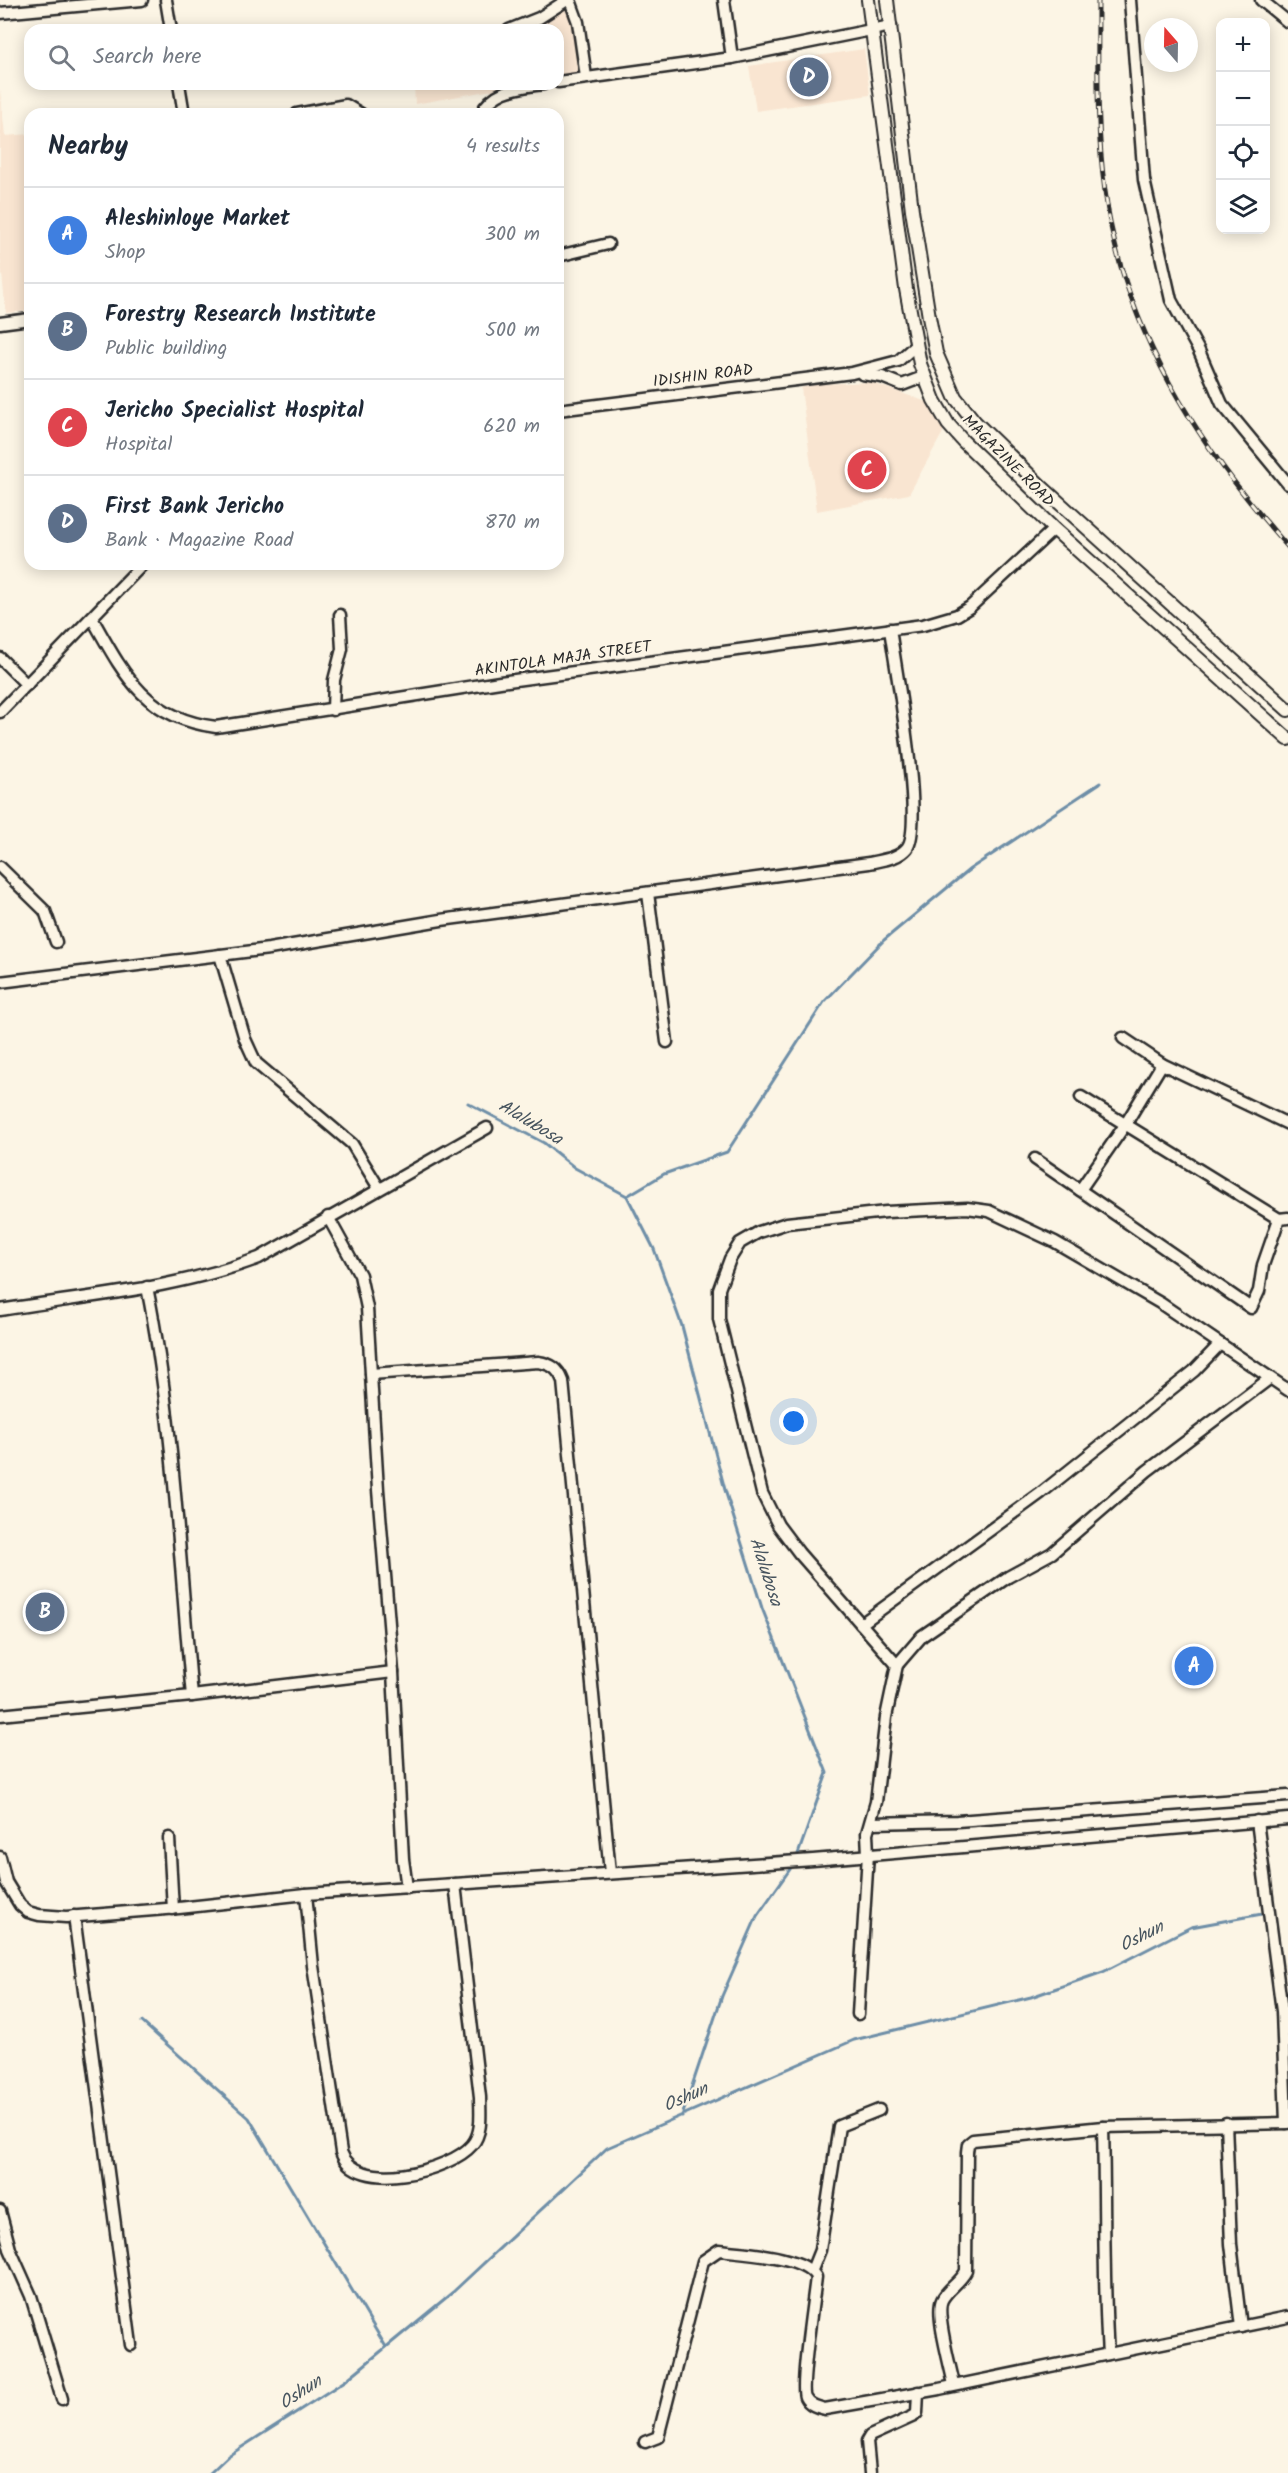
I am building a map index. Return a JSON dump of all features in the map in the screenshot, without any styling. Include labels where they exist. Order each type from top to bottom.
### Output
[{"type":"main road","name":"MAGAZINE ROAD","points":[[868,0],[896,219],[916,345],[923,377],[941,414],[956,433],[1054,530],[1288,739]]},
{"type":"main road","name":"MAGAZINE ROAD","points":[[887,0],[924,289],[936,353],[948,385],[960,405],[990,438],[1195,628],[1288,710]]},
{"type":"main road","points":[[1179,642],[1195,628]]},
{"type":"street","points":[[0,13],[142,0]]},
{"type":"street","points":[[166,0],[170,24]]},
{"type":"street","points":[[524,24],[539,18],[568,0],[581,37],[586,77]]},
{"type":"street","points":[[723,0],[732,58]]},
{"type":"street","points":[[1130,0],[1144,180],[1171,300],[1199,351],[1222,404],[1288,484]]},
{"type":"street","points":[[1261,0],[1288,22]]},
{"type":"street","points":[[564,80],[732,58],[891,26]]},
{"type":"street","points":[[180,90],[183,108]]},
{"type":"street","points":[[485,108],[491,99],[501,93],[515,90]]},
{"type":"street","points":[[330,108],[346,105],[351,108]]},
{"type":"street","points":[[564,255],[608,244]]},
{"type":"street","points":[[0,323],[24,320]]},
{"type":"street","points":[[852,373],[898,361],[916,345]]},
{"type":"street","points":[[852,373],[882,377],[902,385],[923,377]]},
{"type":"street","name":"IDISHIN ROAD","points":[[564,409],[852,373]]},
{"type":"street","name":"AKINTOLA MAJA STREET","points":[[92,618],[116,662],[156,707],[170,716],[216,727],[333,710],[443,690],[923,626],[957,615],[982,598],[1054,530]]},
{"type":"street","points":[[0,712],[137,570]]},
{"type":"street","points":[[333,710],[334,680],[342,649],[340,615]]},
{"type":"street","points":[[0,982],[269,949],[441,920],[648,893],[729,879],[869,863],[889,858],[906,849],[913,837],[912,800],[890,629]]},
{"type":"street","points":[[0,658],[27,685]]},
{"type":"street","points":[[0,867],[45,911],[56,942]]},
{"type":"street","points":[[648,893],[667,1042]]},
{"type":"street","points":[[220,955],[245,1039],[256,1063],[352,1144],[379,1188]]},
{"type":"street","points":[[1123,1038],[1162,1064],[1288,1124]]},
{"type":"street","points":[[1080,1190],[1125,1125],[1162,1064]]},
{"type":"street","points":[[1035,1159],[1251,1308],[1259,1291],[1263,1265],[1283,1219],[1081,1097]]},
{"type":"street","points":[[0,1310],[147,1287],[204,1276],[249,1262],[487,1128]]},
{"type":"street","points":[[897,1665],[792,1544],[778,1525],[762,1493],[719,1319],[719,1289],[730,1259],[740,1243],[759,1232],[787,1223],[897,1211],[967,1208],[989,1211],[1055,1242],[1160,1303],[1288,1390]]},
{"type":"street","points":[[328,1217],[353,1260],[362,1282],[367,1308],[393,1672],[403,1859],[407,1888]]},
{"type":"street","points":[[147,1287],[161,1368],[171,1453],[192,1696]]},
{"type":"street","points":[[861,1624],[1041,1493],[1187,1377],[1220,1344]]},
{"type":"street","points":[[371,1374],[538,1362],[554,1366],[560,1372],[563,1381],[574,1490],[610,1874]]},
{"type":"street","points":[[858,2014],[868,1854],[867,1833],[872,1823],[886,1717],[897,1665],[922,1636],[1008,1576],[1034,1564],[1062,1546],[1154,1465],[1269,1379]]},
{"type":"street","points":[[0,1714],[192,1696],[393,1672]]},
{"type":"street","points":[[872,1823],[987,1820],[1288,1796]]},
{"type":"street","points":[[0,1857],[10,1892],[28,1912],[74,1916],[174,1909],[306,1894],[813,1860],[1288,1819]]},
{"type":"street","points":[[954,2385],[940,2308],[950,2289],[962,2280],[966,2271],[968,2144],[981,2137],[1103,2127],[1226,2122],[1287,2123],[1282,2011],[1257,1821]]},
{"type":"street","points":[[169,1838],[174,1909]]},
{"type":"street","points":[[306,1894],[313,1966],[341,2152],[353,2170],[366,2174],[392,2176],[447,2161],[473,2144],[479,2131],[480,2097],[455,1884]]},
{"type":"street","points":[[74,1916],[131,2345]]},
{"type":"street","points":[[812,2270],[820,2250],[839,2126],[879,2110]]},
{"type":"street","points":[[1226,2122],[1231,2244],[1241,2327]]},
{"type":"street","points":[[1103,2127],[1106,2231],[1103,2292],[1108,2354]]},
{"type":"street","points":[[0,2211],[10,2249],[31,2296],[62,2399]]},
{"type":"street","points":[[645,2442],[658,2437],[706,2257],[719,2250],[798,2262],[812,2270],[816,2277],[811,2331],[802,2383],[806,2400],[813,2406],[825,2409],[1288,2317]]},
{"type":"street","points":[[870,2473],[867,2441],[870,2436],[914,2416],[917,2413],[918,2392]]},
{"type":"shaded area","points":[[564,8],[572,17],[581,74],[564,77],[564,24],[529,24]]},
{"type":"shaded area","points":[[864,49],[870,95],[756,111],[749,66]]},
{"type":"shaded area","points":[[0,89],[5,136],[24,134],[24,312],[6,313],[0,255]]},
{"type":"shaded area","points":[[414,90],[493,90],[415,104]]},
{"type":"shaded area","points":[[870,382],[927,402],[946,427],[909,494],[817,511],[801,388],[818,384]]},
{"type":"waterway","points":[[627,1196],[664,1174],[727,1152],[824,1002],[884,940],[970,869],[1100,783]]},
{"type":"waterway","name":"Alalubosa","points":[[468,1103],[544,1143],[575,1168],[627,1196],[654,1249],[682,1326],[725,1490],[762,1608],[827,1773],[797,1857]]},
{"type":"waterway","name":"Alalubosa","points":[[682,2116],[722,1996],[757,1916],[793,1865]]},
{"type":"waterway","name":"Oshun","points":[[210,2473],[228,2456],[345,2381],[453,2292],[607,2148],[854,2040],[1031,1997],[1103,1972],[1191,1927],[1262,1914]]},
{"type":"waterway","points":[[142,2022],[249,2118],[386,2347]]},
{"type":"railway","points":[[1098,0],[1098,96],[1102,167],[1114,242],[1129,291],[1147,338],[1195,426],[1224,468],[1288,547]]},
{"type":"place","name":"First Bank Jericho","points":[[809,77]]},
{"type":"place","name":"Jericho Specialist Hospital","points":[[867,470]]},
{"type":"place","name":"Forestry Research Institute","points":[[45,1612]]},
{"type":"place","name":"Aleshinloye Market","points":[[1194,1666]]}]
